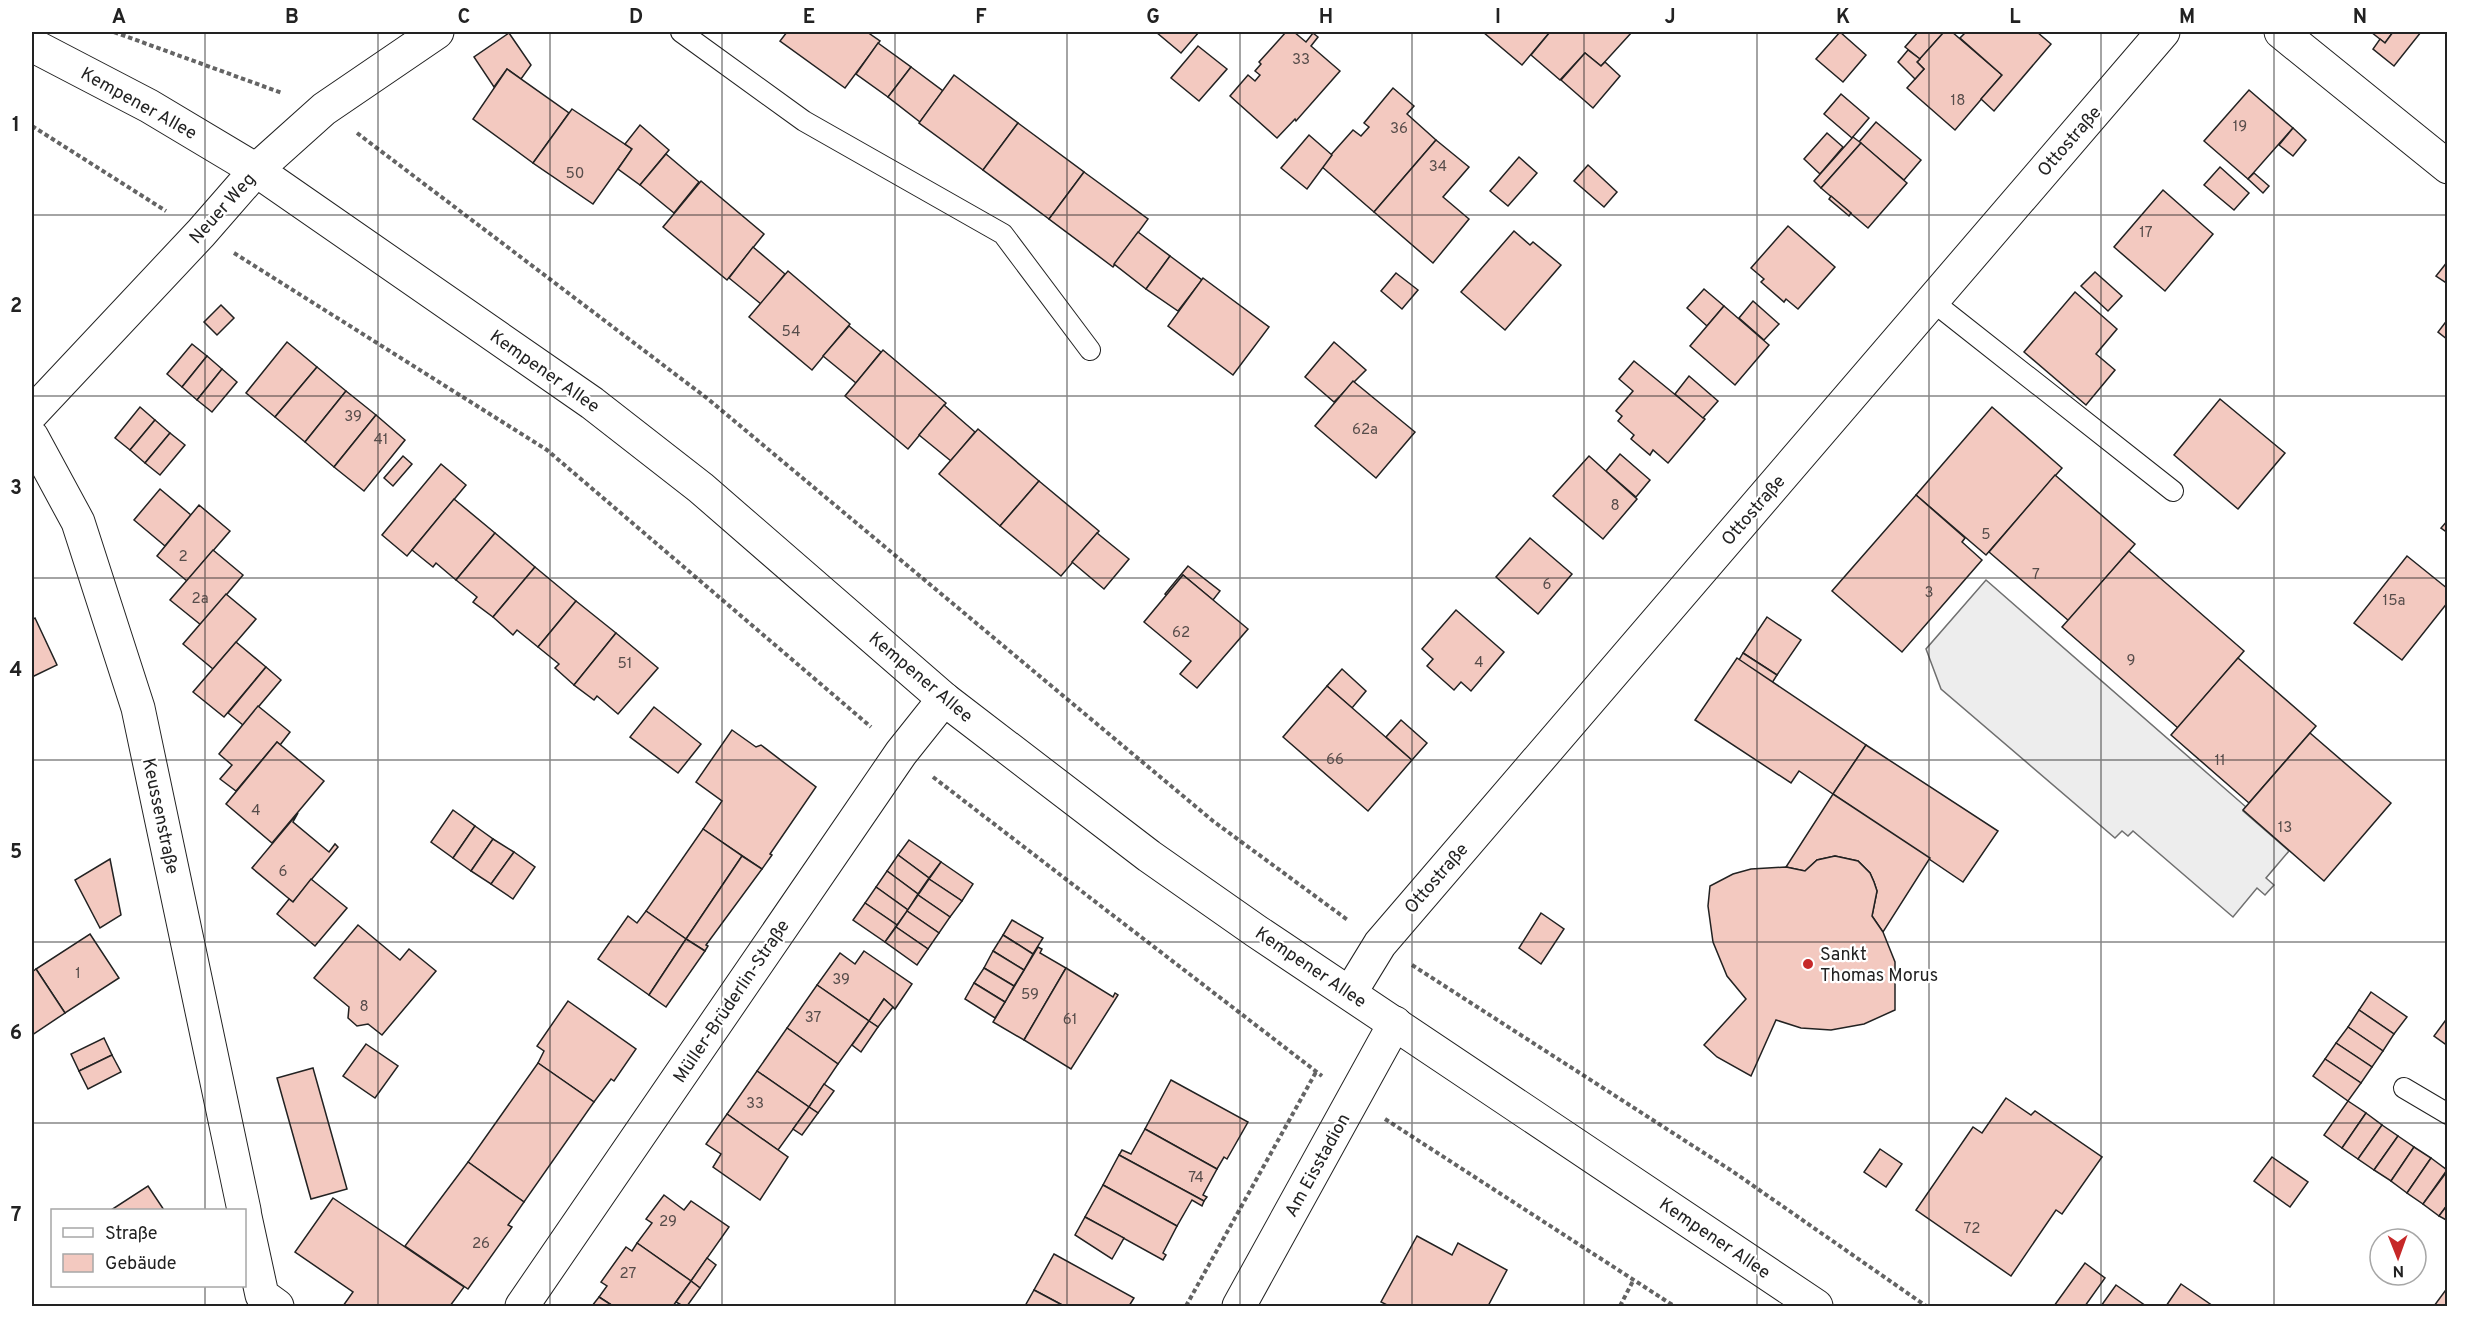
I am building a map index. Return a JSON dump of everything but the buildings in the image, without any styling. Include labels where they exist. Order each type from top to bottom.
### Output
[{"type":"street","name":"Neuer Weg","points":[[32,413],[201,233],[256,170],[324,108],[437,32]]},
{"type":"street","name":"Ottostraße","points":[[1350,993],[1380,944],[2163,32]]},
{"type":"street","points":[[2281,32],[2448,167]]},
{"type":"street","name":"Kempener Allee","points":[[32,45],[150,106],[256,170],[592,403],[701,488],[944,699],[1149,856],[1816,1306]]},
{"type":"street","name":"Keussenstraße","points":[[32,437],[78,522],[138,708],[244,1209]]},
{"type":"street","name":"Müller-Brüderlin-Straße","points":[[522,1306],[901,753],[944,699]]},
{"type":"street","name":"Am Eisstadion","points":[[1239,1306],[1395,1023]]},
{"type":"street","name":"Keussenstraße","points":[[246,1220],[262,1295],[277,1306]]},
{"type":"lane","points":[[681,32],[804,121],[1003,234],[1090,350]]},
{"type":"lane","points":[[1932,301],[2173,491]]},
{"type":"lane","points":[[2404,1088],[2448,1114]]},
{"type":"path","points":[[114,32],[324,108],[708,399],[1213,821],[1380,944],[1732,1171],[1926,1306]]},
{"type":"path","points":[[32,126],[547,450],[901,753],[1316,1072],[1354,1099],[1674,1306]]},
{"type":"path","points":[[1186,1306],[1316,1072]]},
{"type":"path","points":[[1620,1306],[1633,1281]]},
{"type":"shaded area","points":[[1986,580],[2246,807],[2243,811],[2289,851],[2266,878],[2274,885],[2265,895],[2257,888],[2233,917],[2133,831],[2128,836],[2122,831],[2115,838],[1941,689],[1926,649]]},
{"type":"place","name":"Sankt Thomas Morus","points":[[1808,964]]}]
